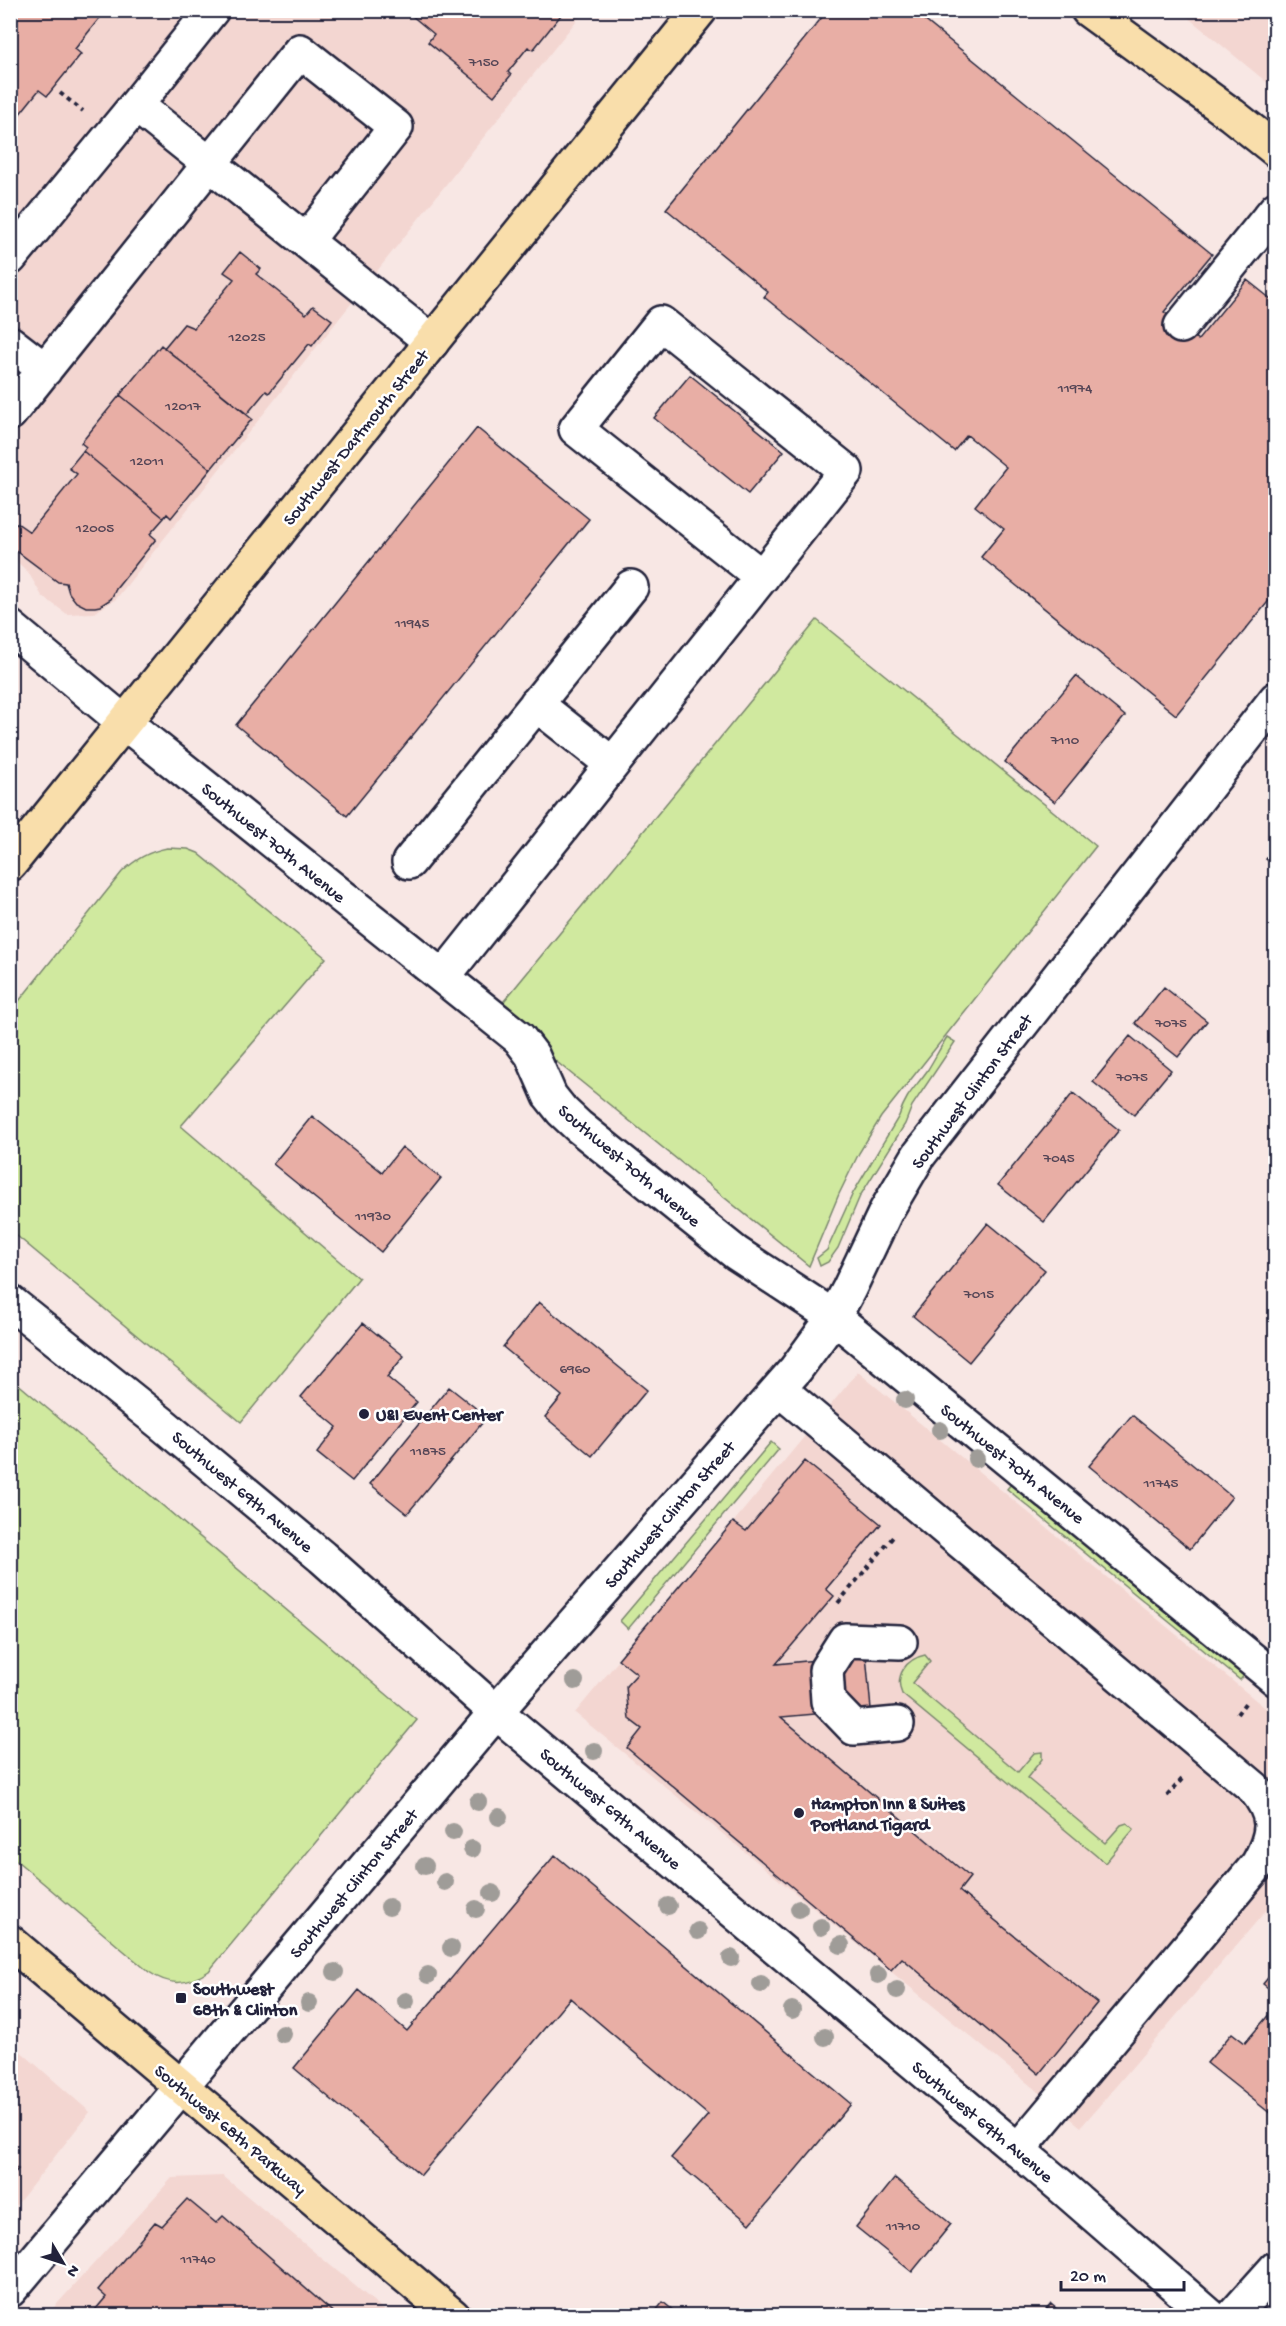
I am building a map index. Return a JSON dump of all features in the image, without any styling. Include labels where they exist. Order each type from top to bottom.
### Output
[{"type":"main road","name":"Southwest Dartmouth Street","points":[[10,864],[700,10]]},
{"type":"main road","points":[[1088,10],[1232,114],[1275,150]]},
{"type":"main road","name":"Southwest 68th Parkway","points":[[10,1942],[453,2316]]},
{"type":"street","points":[[10,258],[212,10]]},
{"type":"street","points":[[10,413],[300,51],[396,128],[306,241]]},
{"type":"street","points":[[136,105],[432,342]]},
{"type":"street","points":[[1181,326],[1275,209]]},
{"type":"street","points":[[443,977],[612,764],[762,577],[846,471],[661,323],[576,429],[762,577]]},
{"type":"street","points":[[10,343],[45,370]]},
{"type":"street","points":[[409,862],[631,587]]},
{"type":"street","name":"Southwest 70th Avenue","points":[[10,627],[125,723],[519,1038],[532,1055],[550,1096],[578,1126],[736,1253],[834,1317],[1275,1679]]},
{"type":"street","name":"Southwest Clinton Street","points":[[10,2290],[496,1712],[778,1389],[834,1317],[886,1211],[919,1155],[1275,699]]},
{"type":"street","points":[[536,704],[612,764]]},
{"type":"street","name":"Southwest 69th Avenue","points":[[10,1302],[313,1549],[496,1712],[1018,2151],[1210,2316]]},
{"type":"street","points":[[778,1389],[1254,1788],[1266,1803],[1271,1824],[1270,1834],[1268,1845],[1258,1864],[1018,2151]]},
{"type":"street","points":[[897,1724],[854,1728],[828,1701],[826,1670],[845,1640],[900,1642]]},
{"type":"street","points":[[1233,2316],[1275,2268]]},
{"type":"path","points":[[60,93],[84,112]]},
{"type":"path","points":[[831,1610],[893,1537],[899,1542]]},
{"type":"path","points":[[1167,1796],[1185,1775]]},
{"type":"shaded area","points":[[11,11],[584,11],[116,599],[94,613],[67,614],[42,596],[28,572],[11,556]]},
{"type":"shaded area","points":[[1180,11],[1275,11],[1275,89]]},
{"type":"shaded area","points":[[858,1372],[1275,1716],[1275,1900],[1081,2127],[575,1713]]},
{"type":"shaded area","points":[[11,2043],[90,2112],[11,2212]]},
{"type":"shaded area","points":[[223,2176],[390,2315],[46,2316],[172,2178]]},
{"type":"green space","points":[[817,620],[1096,846],[881,1117],[859,1153],[839,1194],[809,1266],[495,1012]]},
{"type":"green space","points":[[167,848],[188,849],[198,853],[326,958],[181,1126],[359,1278],[241,1422],[11,1231],[11,1011],[122,872],[143,857]]},
{"type":"green space","points":[[947,1037],[955,1042],[912,1106],[905,1124],[860,1196],[838,1248],[828,1262],[820,1266],[817,1258],[827,1250],[853,1193],[908,1097]]},
{"type":"green space","points":[[10,1377],[417,1720],[209,1971],[194,1979],[172,1982],[149,1972],[11,1856]]},
{"type":"green space","points":[[771,1442],[779,1449],[628,1629],[620,1621]]},
{"type":"green space","points":[[1015,1479],[1249,1670],[1240,1680],[1007,1489]]},
{"type":"green space","points":[[925,1655],[930,1661],[912,1683],[1018,1772],[1034,1753],[1042,1752],[1042,1759],[1027,1778],[1105,1843],[1121,1825],[1127,1823],[1134,1829],[1105,1863],[902,1694],[900,1681],[903,1669],[912,1660]]},
{"type":"building","points":[[10,10],[106,10],[75,49],[81,54],[47,96],[39,90],[10,126]]},
{"type":"building","points":[[405,10],[565,10],[533,50],[528,47],[508,72],[511,75],[494,96],[428,42],[434,34]]},
{"type":"building","points":[[828,10],[912,10],[1212,254],[1164,312],[1198,340],[1247,280],[1276,303],[1276,592],[1176,715],[981,557],[1004,529],[975,506],[1006,467],[967,435],[954,451],[764,297],[768,292],[666,209]]},
{"type":"building","points":[[240,252],[261,269],[256,274],[306,314],[313,306],[332,320],[312,346],[309,344],[269,393],[266,391],[247,414],[164,348],[184,324],[194,328],[234,279],[224,272]]},
{"type":"building","points":[[161,345],[252,419],[211,469],[120,395]]},
{"type":"building","points":[[690,375],[784,451],[748,494],[654,418]]},
{"type":"building","points":[[120,395],[211,469],[171,518],[167,514],[164,518],[83,451],[86,447],[81,443]]},
{"type":"building","points":[[477,428],[589,519],[347,816],[236,725]]},
{"type":"building","points":[[83,451],[164,518],[150,534],[156,539],[116,589],[111,599],[95,607],[86,607],[76,602],[69,593],[66,583],[58,582],[10,546],[10,531],[17,523],[30,532],[77,474],[69,468]]},
{"type":"building","points":[[1076,676],[1125,716],[1055,802],[1005,762]]},
{"type":"building","points":[[1276,847],[1276,866],[1266,859]]},
{"type":"building","points":[[1164,987],[1207,1021],[1178,1057],[1135,1023]]},
{"type":"building","points":[[1130,1036],[1171,1070],[1134,1115],[1093,1082]]},
{"type":"building","points":[[1073,1093],[1119,1130],[1044,1222],[998,1185]]},
{"type":"building","points":[[312,1116],[382,1172],[402,1147],[441,1178],[381,1252],[273,1164]]},
{"type":"building","points":[[988,1223],[1045,1270],[969,1362],[913,1316]]},
{"type":"building","points":[[539,1302],[647,1390],[592,1456],[545,1417],[562,1396],[503,1347]]},
{"type":"building","name":"U&I Event Center","points":[[363,1323],[404,1356],[387,1377],[417,1402],[352,1481],[317,1453],[337,1427],[301,1397]]},
{"type":"building","points":[[449,1387],[487,1417],[407,1514],[370,1484]]},
{"type":"building","points":[[1132,1415],[1232,1497],[1190,1549],[1089,1466]]},
{"type":"building","name":"Hampton Inn & Suites Portland Tigard","points":[[805,1461],[881,1524],[826,1589],[834,1596],[776,1664],[866,1655],[871,1709],[781,1717],[970,1877],[959,1891],[1097,2003],[1039,2074],[902,1958],[891,1970],[627,1748],[642,1729],[629,1719],[626,1686],[637,1674],[618,1659],[733,1522],[746,1531]]},
{"type":"building","points":[[555,1855],[851,2104],[750,2224],[671,2158],[708,2115],[570,1998],[421,2175],[294,2068],[359,1990],[407,2031]]},
{"type":"building","points":[[1276,1968],[1276,1994],[1263,1984]]},
{"type":"building","points":[[1276,2006],[1276,2118],[1207,2063],[1232,2033],[1245,2043]]},
{"type":"building","points":[[10,2163],[18,2169],[10,2178]]},
{"type":"building","points":[[895,2178],[951,2224],[912,2272],[856,2227]]},
{"type":"building","points":[[187,2199],[216,2223],[223,2216],[337,2316],[90,2316],[106,2297],[98,2290],[155,2222],[162,2226]]},
{"type":"building","points":[[663,2302],[680,2316],[652,2316]]},
{"type":"building","points":[[1051,2304],[1065,2316],[1041,2316]]},
{"type":"place","name":"U&I Event Center","points":[[364,1414]]},
{"type":"place","name":"Hampton Inn & Suites Portland Tigard","points":[[799,1813]]},
{"type":"place","name":"Southwest 68th & Clinton","points":[[181,1998]]}]
